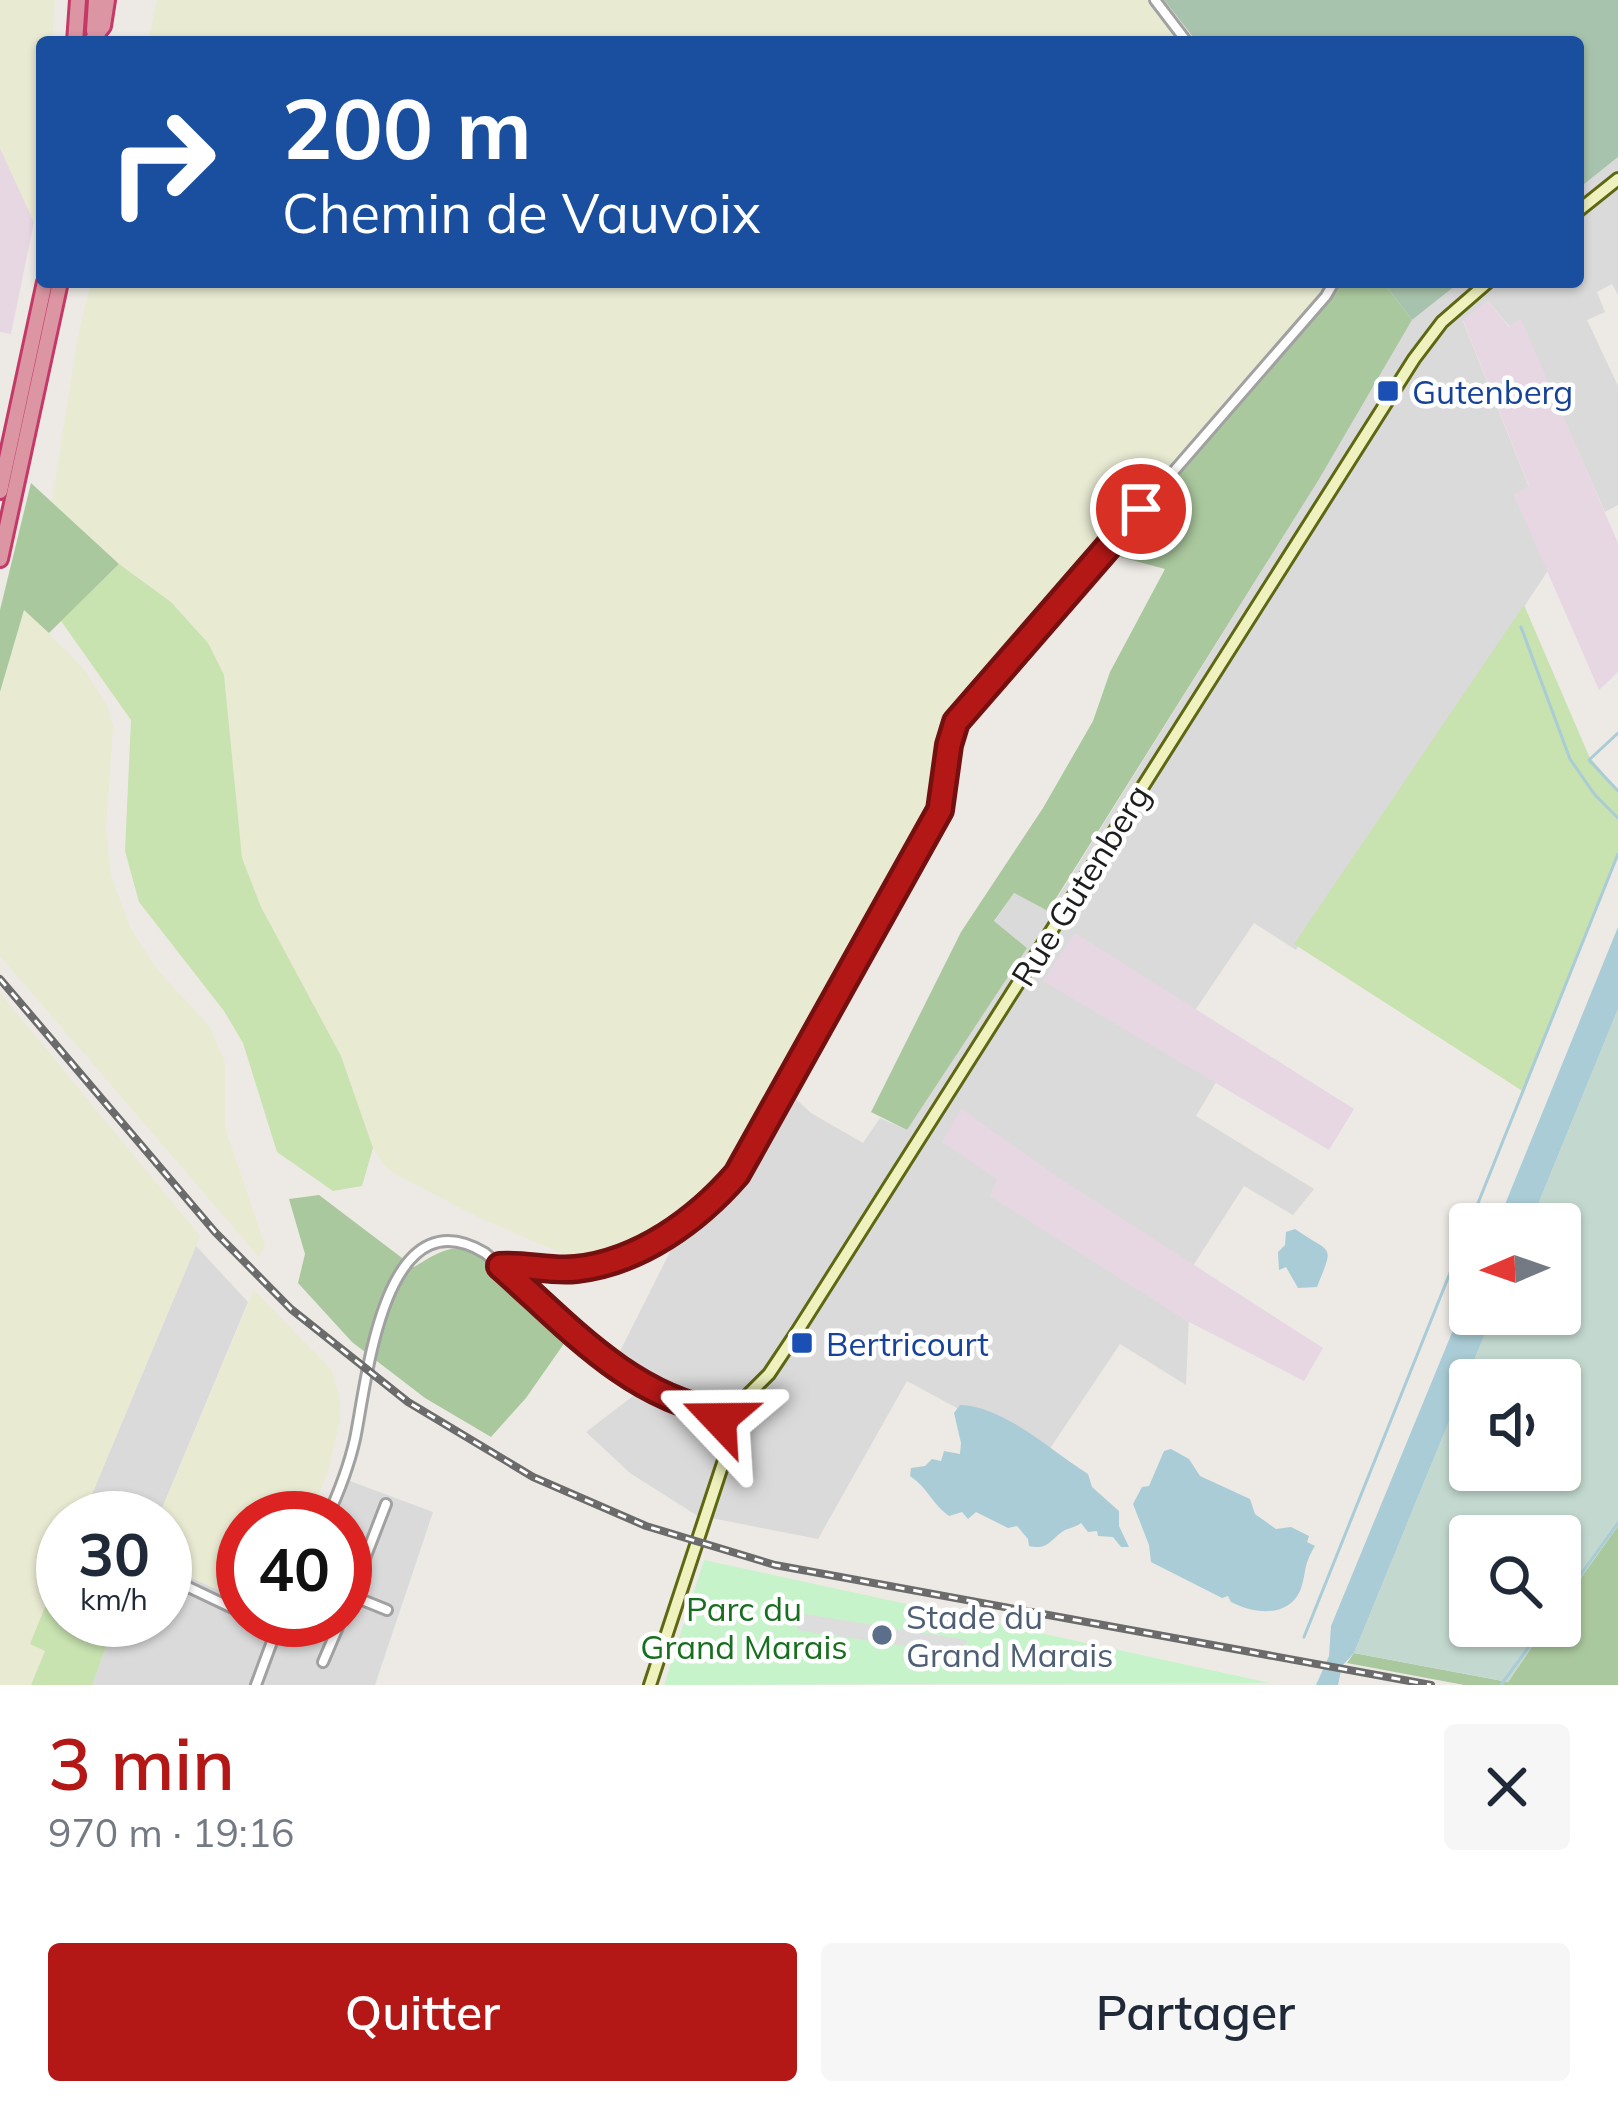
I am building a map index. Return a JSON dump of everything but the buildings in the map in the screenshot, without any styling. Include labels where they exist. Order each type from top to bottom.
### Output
[{"type":"highway","points":[[75,36],[78,0]]},
{"type":"highway","points":[[93,36],[96,0]]},
{"type":"highway","points":[[96,36],[107,0]]},
{"type":"highway","points":[[0,491],[43,288]]},
{"type":"highway","points":[[0,559],[59,288]]},
{"type":"street","points":[[1155,0],[1182,36]]},
{"type":"street","points":[[1584,206],[1618,178]]},
{"type":"street","points":[[500,1266],[574,1270],[627,1257],[688,1222],[737,1174],[940,810],[956,722],[1331,288]]},
{"type":"street","name":"Rue Gutenberg","points":[[739,1404],[769,1374],[795,1335],[1414,359],[1442,322],[1481,288]]},
{"type":"street","points":[[337,1491],[351,1455],[381,1312],[411,1260],[432,1246],[454,1242],[474,1246],[633,1380],[648,1390],[718,1412]]},
{"type":"street","points":[[650,1685],[728,1448],[731,1426],[743,1416],[739,1404],[727,1402],[718,1412]]},
{"type":"street","points":[[718,1412],[721,1422],[731,1426]]},
{"type":"street","points":[[372,1538],[386,1504]]},
{"type":"street","points":[[372,1604],[387,1610]]},
{"type":"street","points":[[256,1685],[270,1647]]},
{"type":"street","points":[[323,1662],[329,1647]]},
{"type":"shaded area","points":[[0,148],[34,222],[11,334],[0,332]]},
{"type":"shaded area","points":[[1618,157],[1618,295],[1612,284],[1597,292],[1605,312],[1587,320],[1618,386],[1618,505],[1605,512],[1520,320],[1510,327],[1488,301],[1463,321],[1529,487],[1514,495],[1549,569],[1296,950],[1254,923],[1196,1009],[1221,1074],[1196,1116],[1314,1189],[1293,1215],[1244,1186],[1191,1269],[1186,1385],[1120,1344],[1045,1456],[907,1381],[818,1539],[696,1515],[630,1473],[586,1432],[637,1393],[609,1373],[679,1234],[719,1204],[788,1092],[811,1113],[863,1143],[880,1118],[907,1130],[1027,948],[994,922],[1014,893],[1049,911],[1318,481],[1412,320],[1452,288],[1584,288],[1584,184]]},
{"type":"shaded area","points":[[1488,301],[1509,327],[1521,319],[1618,543],[1618,672],[1599,690],[1514,495],[1529,486],[1463,320]]},
{"type":"shaded area","points":[[1075,933],[1354,1109],[1329,1150],[1043,981]]},
{"type":"shaded area","points":[[961,1109],[1062,1180],[1323,1348],[1304,1381],[1187,1321],[990,1196],[997,1179],[942,1142]]},
{"type":"shaded area","points":[[196,1246],[248,1302],[169,1491],[93,1491]]},
{"type":"shaded area","points":[[350,1481],[433,1512],[375,1685],[92,1685],[106,1647],[192,1647],[192,1578],[216,1589],[216,1647],[372,1647],[372,1491],[346,1491]]},
{"type":"shaded area","name":"Stade du Grand Marais","points":[[798,1613],[967,1640],[963,1655],[797,1630]]},
{"type":"green space","points":[[0,0],[55,0],[52,36],[36,36],[34,222],[0,148]]},
{"type":"green space","points":[[157,0],[1164,0],[1192,36],[149,36]]},
{"type":"green space","points":[[1164,0],[1618,0],[1618,157],[1584,184],[1584,36],[1192,36]]},
{"type":"green space","points":[[90,288],[1333,288],[1325,303],[958,725],[940,817],[788,1092],[719,1204],[679,1234],[598,1257],[563,1254],[476,1216],[393,1173],[373,1148],[341,1056],[261,907],[242,858],[224,675],[208,643],[171,602],[119,564],[52,502]]},
{"type":"green space","points":[[1333,288],[1388,288],[1412,320],[1318,481],[1048,911],[1014,893],[994,921],[1027,948],[907,1130],[871,1112],[961,932],[1043,808],[1093,721],[1110,672],[1165,569],[1109,554],[1325,303]]},
{"type":"green space","points":[[1388,288],[1452,288],[1412,320]]},
{"type":"green space","points":[[31,483],[119,564],[49,633],[24,610],[0,692],[0,610]]},
{"type":"green space","points":[[119,564],[171,602],[208,643],[224,675],[242,858],[261,907],[341,1056],[373,1148],[362,1186],[333,1191],[277,1152],[243,1043],[224,1011],[139,902],[125,851],[131,720],[61,621]]},
{"type":"green space","points":[[1524,605],[1589,756],[1618,791],[1618,854],[1524,1092],[1294,944]]},
{"type":"green space","points":[[25,609],[82,667],[107,705],[113,727],[106,829],[111,876],[131,929],[157,969],[210,1027],[225,1063],[225,1128],[265,1246],[259,1257],[0,956],[0,692]]},
{"type":"green space","points":[[0,993],[200,1236],[93,1491],[36,1491],[36,1630],[31,1643],[45,1650],[31,1685],[0,1685]]},
{"type":"green space","points":[[1618,1009],[1618,1526],[1581,1578],[1581,1515],[1449,1515],[1449,1647],[1532,1647],[1508,1682],[1354,1653],[1449,1421],[1449,1491],[1581,1491],[1581,1359],[1475,1359],[1484,1335],[1581,1335],[1581,1203],[1539,1203]]},
{"type":"green space","points":[[319,1195],[414,1267],[452,1249],[479,1253],[570,1335],[526,1398],[491,1437],[425,1398],[352,1342],[298,1283],[305,1254],[289,1199]]},
{"type":"green space","points":[[254,1290],[331,1369],[340,1420],[320,1491],[216,1491],[216,1589],[192,1578],[192,1491],[169,1491]]},
{"type":"green space","points":[[1618,1526],[1618,1685],[1464,1685],[1347,1663],[1354,1653],[1508,1682],[1532,1647],[1581,1647],[1581,1578]]},
{"type":"green space","name":"Parc du Grand Marais","points":[[704,1560],[1270,1683],[664,1685]]},
{"type":"green space","points":[[36,1647],[106,1647],[92,1685],[31,1685],[45,1651]]},
{"type":"water","points":[[1618,927],[1618,1009],[1539,1203],[1506,1203]]},
{"type":"water","points":[[1295,1229],[1327,1251],[1317,1287],[1298,1288],[1286,1267],[1279,1270],[1278,1252],[1285,1245],[1286,1232]]},
{"type":"water","points":[[1451,1335],[1484,1335],[1475,1359],[1449,1359],[1449,1421],[1354,1653],[1342,1666],[1338,1685],[1316,1685],[1329,1656],[1331,1626]]},
{"type":"water","points":[[960,1405],[1010,1421],[1088,1474],[1092,1487],[1119,1511],[1119,1526],[1129,1547],[1121,1547],[1113,1537],[1098,1536],[1097,1531],[1088,1532],[1081,1523],[1045,1545],[1029,1546],[1017,1526],[1008,1528],[976,1512],[968,1519],[962,1512],[949,1516],[943,1512],[910,1476],[911,1468],[925,1466],[932,1459],[941,1461],[944,1451],[960,1454],[954,1413]]},
{"type":"water","points":[[1171,1449],[1189,1459],[1200,1476],[1250,1499],[1255,1514],[1276,1529],[1291,1527],[1309,1536],[1307,1542],[1315,1546],[1300,1591],[1287,1606],[1259,1611],[1239,1606],[1228,1596],[1222,1598],[1151,1562],[1133,1504],[1142,1487],[1149,1486],[1164,1451]]},
{"type":"waterway","points":[[1521,627],[1570,759],[1618,818]]},
{"type":"waterway","points":[[1618,733],[1589,760],[1618,791]]},
{"type":"waterway","points":[[1304,1637],[1618,854]]},
{"type":"waterway","points":[[1581,1574],[1618,1523]]},
{"type":"waterway","points":[[1501,1685],[1529,1647]]},
{"type":"railway","points":[[0,979],[215,1232],[291,1309],[408,1402],[533,1477],[646,1526],[775,1565],[1431,1685]]},
{"type":"place","name":"Gutenberg","points":[[1388,391]]},
{"type":"place","name":"Bertricourt","points":[[802,1343]]},
{"type":"place","name":"Stade du Grand Marais","points":[[882,1635]]},
{"type":"route","points":[[719,1419],[718,1412],[648,1390],[619,1370],[500,1266],[574,1270],[627,1257],[688,1222],[737,1174],[940,810],[956,722],[1141,509]]}]
